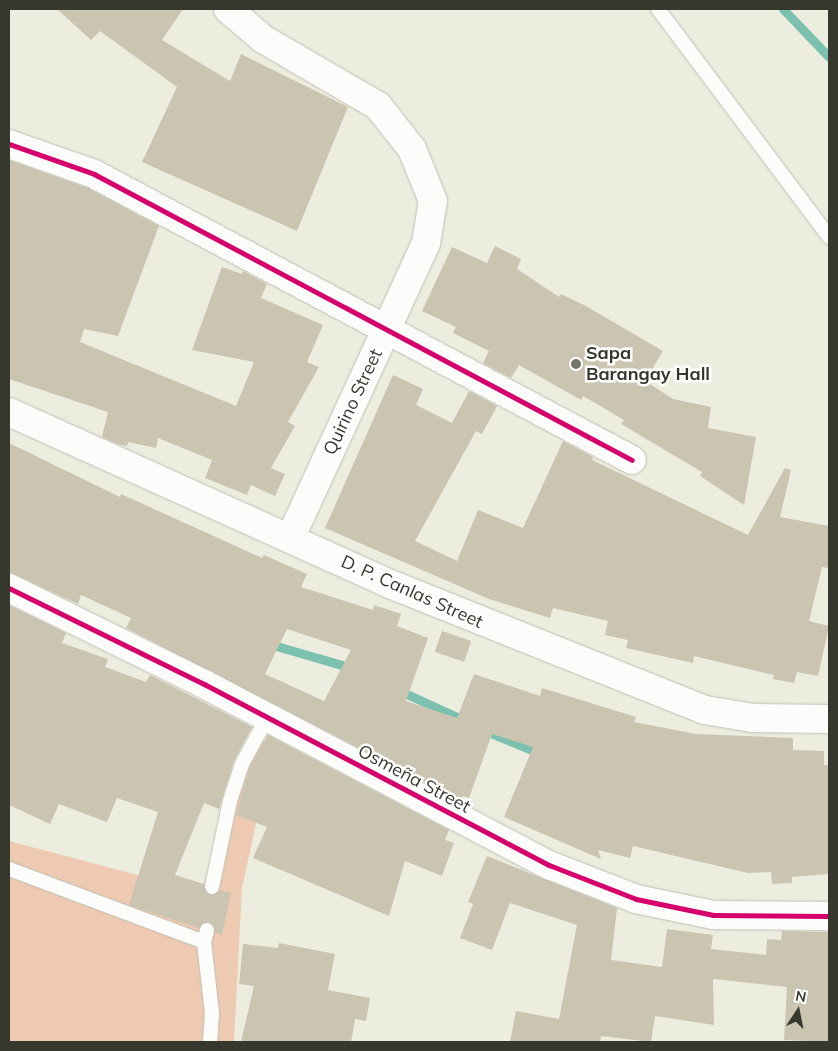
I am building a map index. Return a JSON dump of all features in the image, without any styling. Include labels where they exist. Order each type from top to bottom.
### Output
[{"type":"street","name":"Quirino Street","points":[[228,9],[263,39],[378,106],[397,126],[423,170],[433,201],[426,243],[292,537]]},
{"type":"street","points":[[9,144],[94,174],[388,327],[632,460]]},
{"type":"street","name":"D. P. Canlas Street","points":[[9,412],[292,537],[390,584],[546,650],[705,710],[753,718],[829,719]]},
{"type":"street","name":"Osmeña Street","points":[[9,588],[267,718],[549,865],[636,899],[713,915],[829,916]]},
{"type":"lane","points":[[658,9],[829,237]]},
{"type":"lane","points":[[212,888],[230,801],[242,764],[267,718]]},
{"type":"lane","points":[[9,869],[206,936],[212,1013],[210,1042]]},
{"type":"shaded area","points":[[252,736],[273,745],[242,888],[234,1042],[9,1042],[9,841],[202,892]]},
{"type":"building","points":[[57,9],[183,9],[162,40],[230,81],[241,54],[348,107],[297,231],[142,162],[177,87],[100,31],[91,40]]},
{"type":"building","points":[[9,160],[88,188],[159,226],[118,336],[84,329],[80,342],[236,406],[254,362],[192,350],[222,267],[242,274],[243,271],[267,284],[261,298],[323,325],[307,362],[319,367],[288,422],[295,426],[271,468],[285,474],[275,496],[251,485],[247,495],[205,478],[212,460],[158,438],[156,448],[128,442],[127,446],[117,444],[102,437],[108,412],[9,379]]},
{"type":"building","points":[[495,246],[521,259],[517,269],[559,297],[561,294],[586,306],[663,351],[645,381],[673,399],[711,407],[708,428],[756,437],[744,505],[700,476],[702,472],[621,424],[624,420],[583,396],[581,400],[519,365],[511,378],[483,363],[489,351],[453,333],[456,327],[422,311],[452,247],[487,263]]},
{"type":"building","points":[[393,375],[423,389],[416,405],[452,423],[469,391],[497,406],[482,434],[476,431],[415,541],[457,561],[478,510],[523,528],[563,441],[593,457],[592,460],[748,535],[785,468],[791,470],[780,517],[829,526],[829,568],[822,567],[809,621],[829,626],[818,676],[797,672],[794,683],[773,679],[774,675],[694,656],[693,663],[626,648],[628,640],[605,635],[608,621],[553,608],[550,618],[489,599],[325,528]]},
{"type":"building","points":[[9,443],[120,497],[121,494],[262,558],[264,555],[307,574],[301,587],[373,610],[374,605],[401,614],[397,626],[428,638],[406,701],[457,718],[474,674],[540,696],[542,688],[636,717],[634,722],[696,734],[793,738],[793,750],[824,751],[824,765],[829,765],[829,874],[792,877],[792,883],[772,884],[771,872],[748,873],[633,846],[630,858],[598,850],[601,859],[504,817],[533,747],[492,734],[469,798],[463,796],[461,801],[126,628],[131,618],[81,595],[78,604],[9,572]],"holes":[[[287,629],[351,650],[324,701],[265,674]]]},
{"type":"building","points":[[9,605],[66,633],[62,643],[108,659],[105,667],[146,682],[150,675],[252,727],[234,761],[219,809],[204,803],[175,875],[204,884],[210,895],[220,890],[231,893],[222,935],[215,933],[210,922],[199,928],[129,905],[158,812],[117,798],[107,822],[59,804],[50,824],[9,805]]},
{"type":"building","points":[[442,631],[471,641],[464,662],[435,652]]},
{"type":"building","points":[[268,735],[449,830],[445,840],[454,843],[442,876],[405,861],[389,916],[253,858],[267,827],[236,815],[250,767]]},
{"type":"building","points":[[487,856],[617,908],[611,960],[662,967],[667,929],[713,935],[711,949],[766,955],[767,939],[781,940],[782,931],[829,932],[829,1042],[784,1040],[787,987],[713,979],[714,1025],[655,1016],[651,1042],[601,1036],[600,1042],[510,1042],[516,1011],[559,1019],[577,925],[510,903],[492,950],[460,938],[473,904],[468,902]]},
{"type":"building","points":[[279,943],[335,954],[328,990],[370,998],[366,1021],[355,1019],[351,1042],[241,1042],[254,986],[239,984],[243,944],[278,948]]},
{"type":"waterway","points":[[783,9],[829,57]]},
{"type":"waterway","points":[[266,643],[352,668]]},
{"type":"waterway","points":[[398,690],[468,722]]},
{"type":"waterway","points":[[486,731],[541,754]]},
{"type":"cycle path","points":[[9,144],[94,174],[632,460]]},
{"type":"cycle path","points":[[9,588],[204,684],[549,865],[636,899],[713,915],[829,916]]},
{"type":"place","name":"Sapa Barangay Hall","points":[[576,364]]}]
